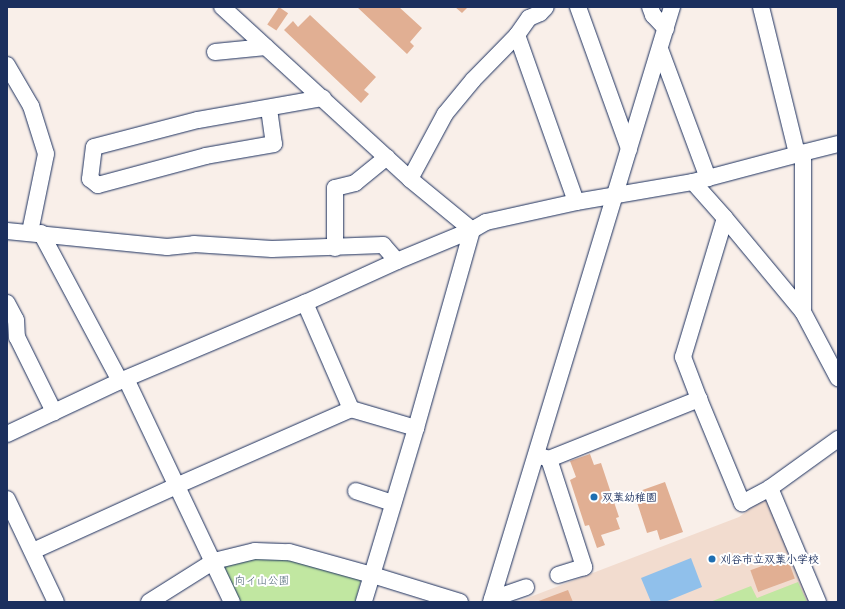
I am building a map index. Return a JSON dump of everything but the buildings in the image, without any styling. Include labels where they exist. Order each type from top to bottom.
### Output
[{"type":"street","points":[[410,179],[445,114],[473,80],[517,35],[529,18],[540,13],[546,7]]},
{"type":"street","points":[[578,7],[629,149]]},
{"type":"street","points":[[650,7],[653,15],[666,28]]},
{"type":"street","points":[[491,600],[543,456],[616,194],[672,7]]},
{"type":"street","points":[[761,7],[800,153],[803,312]]},
{"type":"street","points":[[226,8],[266,47],[410,179],[472,230]]},
{"type":"street","points":[[517,35],[576,202]]},
{"type":"street","points":[[215,52],[266,47]]},
{"type":"street","points":[[660,49],[701,180],[726,218],[803,312],[838,378]]},
{"type":"street","points":[[7,65],[31,106],[46,154],[36,232],[123,380],[214,560],[232,602]]},
{"type":"street","points":[[268,109],[274,144],[206,156],[98,185],[90,179],[94,147],[198,120],[268,109],[322,98]]},
{"type":"street","points":[[7,434],[123,380],[305,303],[397,261],[472,230],[486,222],[616,194],[701,180],[838,144]]},
{"type":"street","points":[[335,248],[335,188],[355,183],[387,157]]},
{"type":"street","points":[[726,218],[683,357],[742,503],[770,488],[838,439]]},
{"type":"street","points":[[364,602],[416,428],[472,230]]},
{"type":"street","points":[[7,231],[36,232],[167,246],[194,244],[272,249],[335,248],[382,244],[397,261]]},
{"type":"street","points":[[7,303],[16,320],[12,337],[54,412]]},
{"type":"street","points":[[305,303],[351,410]]},
{"type":"street","points":[[543,456],[699,399]]},
{"type":"street","points":[[33,551],[176,486],[351,410],[416,428]]},
{"type":"street","points":[[543,456],[584,567],[558,575]]},
{"type":"street","points":[[770,488],[818,602]]},
{"type":"street","points":[[356,491],[393,503]]},
{"type":"street","points":[[7,499],[56,602]]},
{"type":"street","points":[[149,602],[214,560],[255,551],[289,552],[372,575],[460,602]]},
{"type":"street","points":[[491,600],[526,587]]},
{"type":"shaded area","name":"刈谷市立双葉小学校","points":[[765,498],[772,498],[813,602],[517,602],[739,517]]},
{"type":"green space","name":"向イ山公園","points":[[256,556],[289,559],[361,580],[355,602],[240,602],[222,564]]},
{"type":"green space","points":[[798,582],[807,602],[710,602],[751,586],[757,598]]},
{"type":"water","points":[[691,558],[702,587],[665,602],[651,602],[641,578]]},
{"type":"place","name":"双葉幼稚園","points":[[594,497]]},
{"type":"place","name":"刈谷市立双葉小学校","points":[[712,559]]}]
